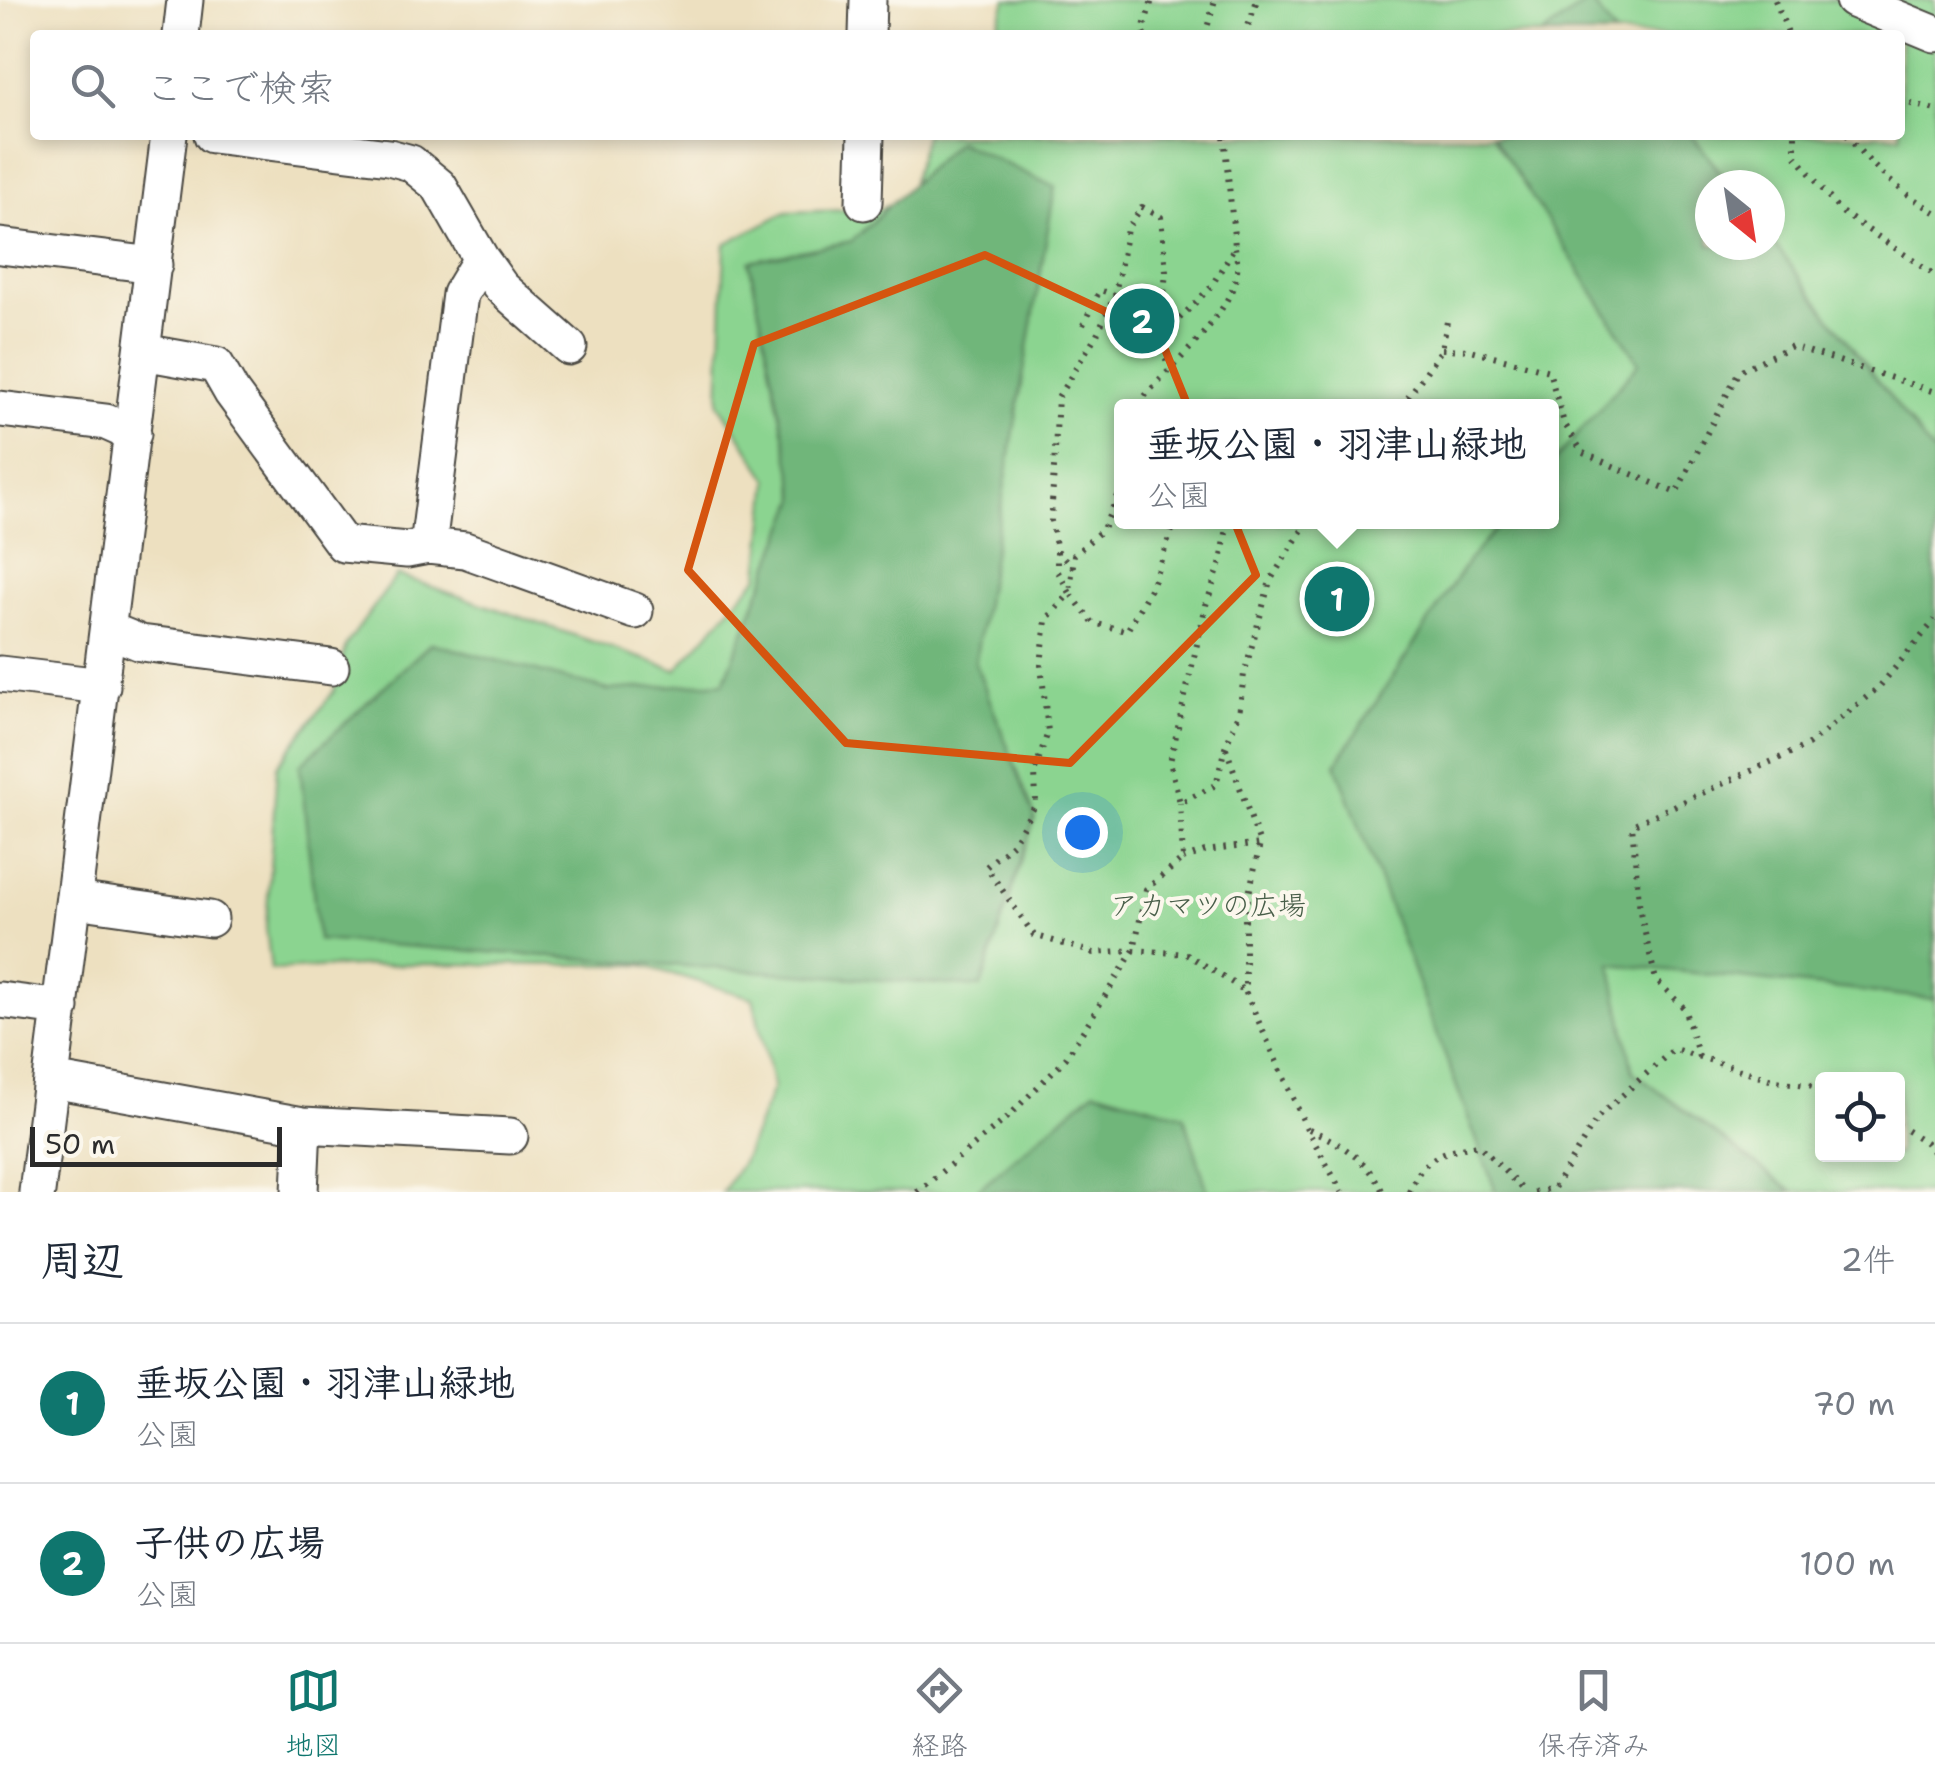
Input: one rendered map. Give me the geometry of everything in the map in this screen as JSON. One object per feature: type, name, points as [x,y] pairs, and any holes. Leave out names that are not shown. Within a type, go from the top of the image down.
[{"type":"street","points":[[182,30],[185,0]]},
{"type":"street","points":[[867,30],[868,0]]},
{"type":"street","points":[[1853,0],[1935,34]]},
{"type":"street","points":[[37,1192],[168,140]]},
{"type":"street","points":[[252,140],[412,163],[439,186],[501,286],[568,347]]},
{"type":"street","points":[[864,202],[866,140]]},
{"type":"street","points":[[0,246],[154,265]]},
{"type":"street","points":[[428,546],[460,294],[481,259]]},
{"type":"street","points":[[143,352],[216,365],[232,394],[343,544],[465,550],[636,611]]},
{"type":"street","points":[[0,409],[106,422],[133,434]]},
{"type":"street","points":[[109,630],[141,643],[331,667]]},
{"type":"street","points":[[0,674],[102,686]]},
{"type":"street","points":[[75,900],[210,919]]},
{"type":"street","points":[[0,1000],[60,1008]]},
{"type":"street","points":[[52,1080],[303,1126],[510,1136]]},
{"type":"street","points":[[300,1192],[303,1126]]},
{"type":"path","points":[[1142,30],[1152,0]]},
{"type":"path","points":[[1206,30],[1215,0]]},
{"type":"path","points":[[1247,30],[1257,0]]},
{"type":"path","points":[[1775,0],[1787,30]]},
{"type":"path","points":[[1905,102],[1935,110]]},
{"type":"path","points":[[1144,399],[1225,302],[1237,272],[1224,140]]},
{"type":"path","points":[[1795,140],[1795,156],[1840,212],[1935,275]]},
{"type":"path","points":[[1851,140],[1901,192],[1935,212]]},
{"type":"path","points":[[1169,369],[1162,347],[1166,271],[1161,217],[1142,208],[1127,229],[1115,295],[1097,334],[1058,397],[1051,493],[1057,570],[1093,623],[1127,630],[1151,586],[1172,529]]},
{"type":"path","points":[[1161,328],[1168,331],[1211,287],[1235,246]]},
{"type":"path","points":[[1083,326],[1100,290],[1115,295]]},
{"type":"path","points":[[1407,399],[1442,349],[1448,316]]},
{"type":"path","points":[[1559,405],[1564,422],[1583,453],[1676,493],[1739,371],[1792,346],[1935,392]]},
{"type":"path","points":[[1442,349],[1471,350],[1549,371],[1557,399]]},
{"type":"path","points":[[1114,506],[1104,530],[1074,554],[1070,593],[1046,620],[1041,665],[1048,732],[1034,770],[1036,804],[1013,843],[986,867],[1034,936],[1094,953],[1134,950],[1186,954],[1245,992]]},
{"type":"path","points":[[1183,860],[1180,803],[1170,762],[1184,691],[1227,529]]},
{"type":"path","points":[[1180,803],[1216,785],[1225,746],[1239,714],[1244,674],[1270,580],[1303,529]]},
{"type":"path","points":[[1057,550],[1073,568]]},
{"type":"path","points":[[1699,1057],[1684,1008],[1656,980],[1640,912],[1632,826],[1808,744],[1879,687],[1935,620]]},
{"type":"path","points":[[1225,746],[1260,844],[1245,912],[1245,992],[1307,1129],[1342,1192]]},
{"type":"path","points":[[916,1192],[1006,1118],[1066,1058],[1134,950],[1146,889],[1183,860],[1205,851],[1260,844]]},
{"type":"path","points":[[1534,1192],[1554,1188],[1598,1117],[1674,1049],[1776,1081],[1815,1087]]},
{"type":"path","points":[[1307,1129],[1331,1139],[1370,1168],[1383,1192]]},
{"type":"path","points":[[1905,1130],[1935,1154]]},
{"type":"path","points":[[1924,1142],[1935,1142]]},
{"type":"path","points":[[1409,1192],[1416,1176],[1444,1150],[1479,1145],[1525,1192]]},
{"type":"highlighted area","points":[[985,255],[1160,337],[1256,575],[1070,763],[846,743],[688,570],[754,344]]},
{"type":"green space","name":"アカマツの広場","points":[[1006,0],[1935,0],[1935,1192],[722,1192],[743,1161],[773,1087],[753,998],[642,965],[406,964],[271,970],[266,927],[277,766],[334,691],[346,645],[397,575],[676,670],[759,576],[769,480],[719,404],[725,244],[786,212],[880,209],[908,197],[924,140],[1905,140],[1905,30],[994,30]]},
{"type":"green space","points":[[1590,0],[1612,30],[1549,30]]},
{"type":"green space","points":[[1495,140],[1696,140],[1719,170],[1695,170],[1695,260],[1785,258],[1935,456],[1935,999],[1611,964],[1633,1072],[1793,1192],[1496,1192],[1336,764],[1468,561],[1496,529],[1559,529],[1559,456],[1639,363]]},
{"type":"green space","points":[[957,141],[1055,187],[975,662],[1035,817],[981,987],[318,940],[300,765],[431,643],[608,690],[724,682],[797,498],[749,261],[852,241]]},
{"type":"green space","points":[[1095,1090],[1184,1115],[1208,1192],[975,1192]]},
{"type":"place","name":"子供の広場","points":[[1142,321]]},
{"type":"place","name":"垂坂公園・羽津山緑地","points":[[1337,599]]}]
